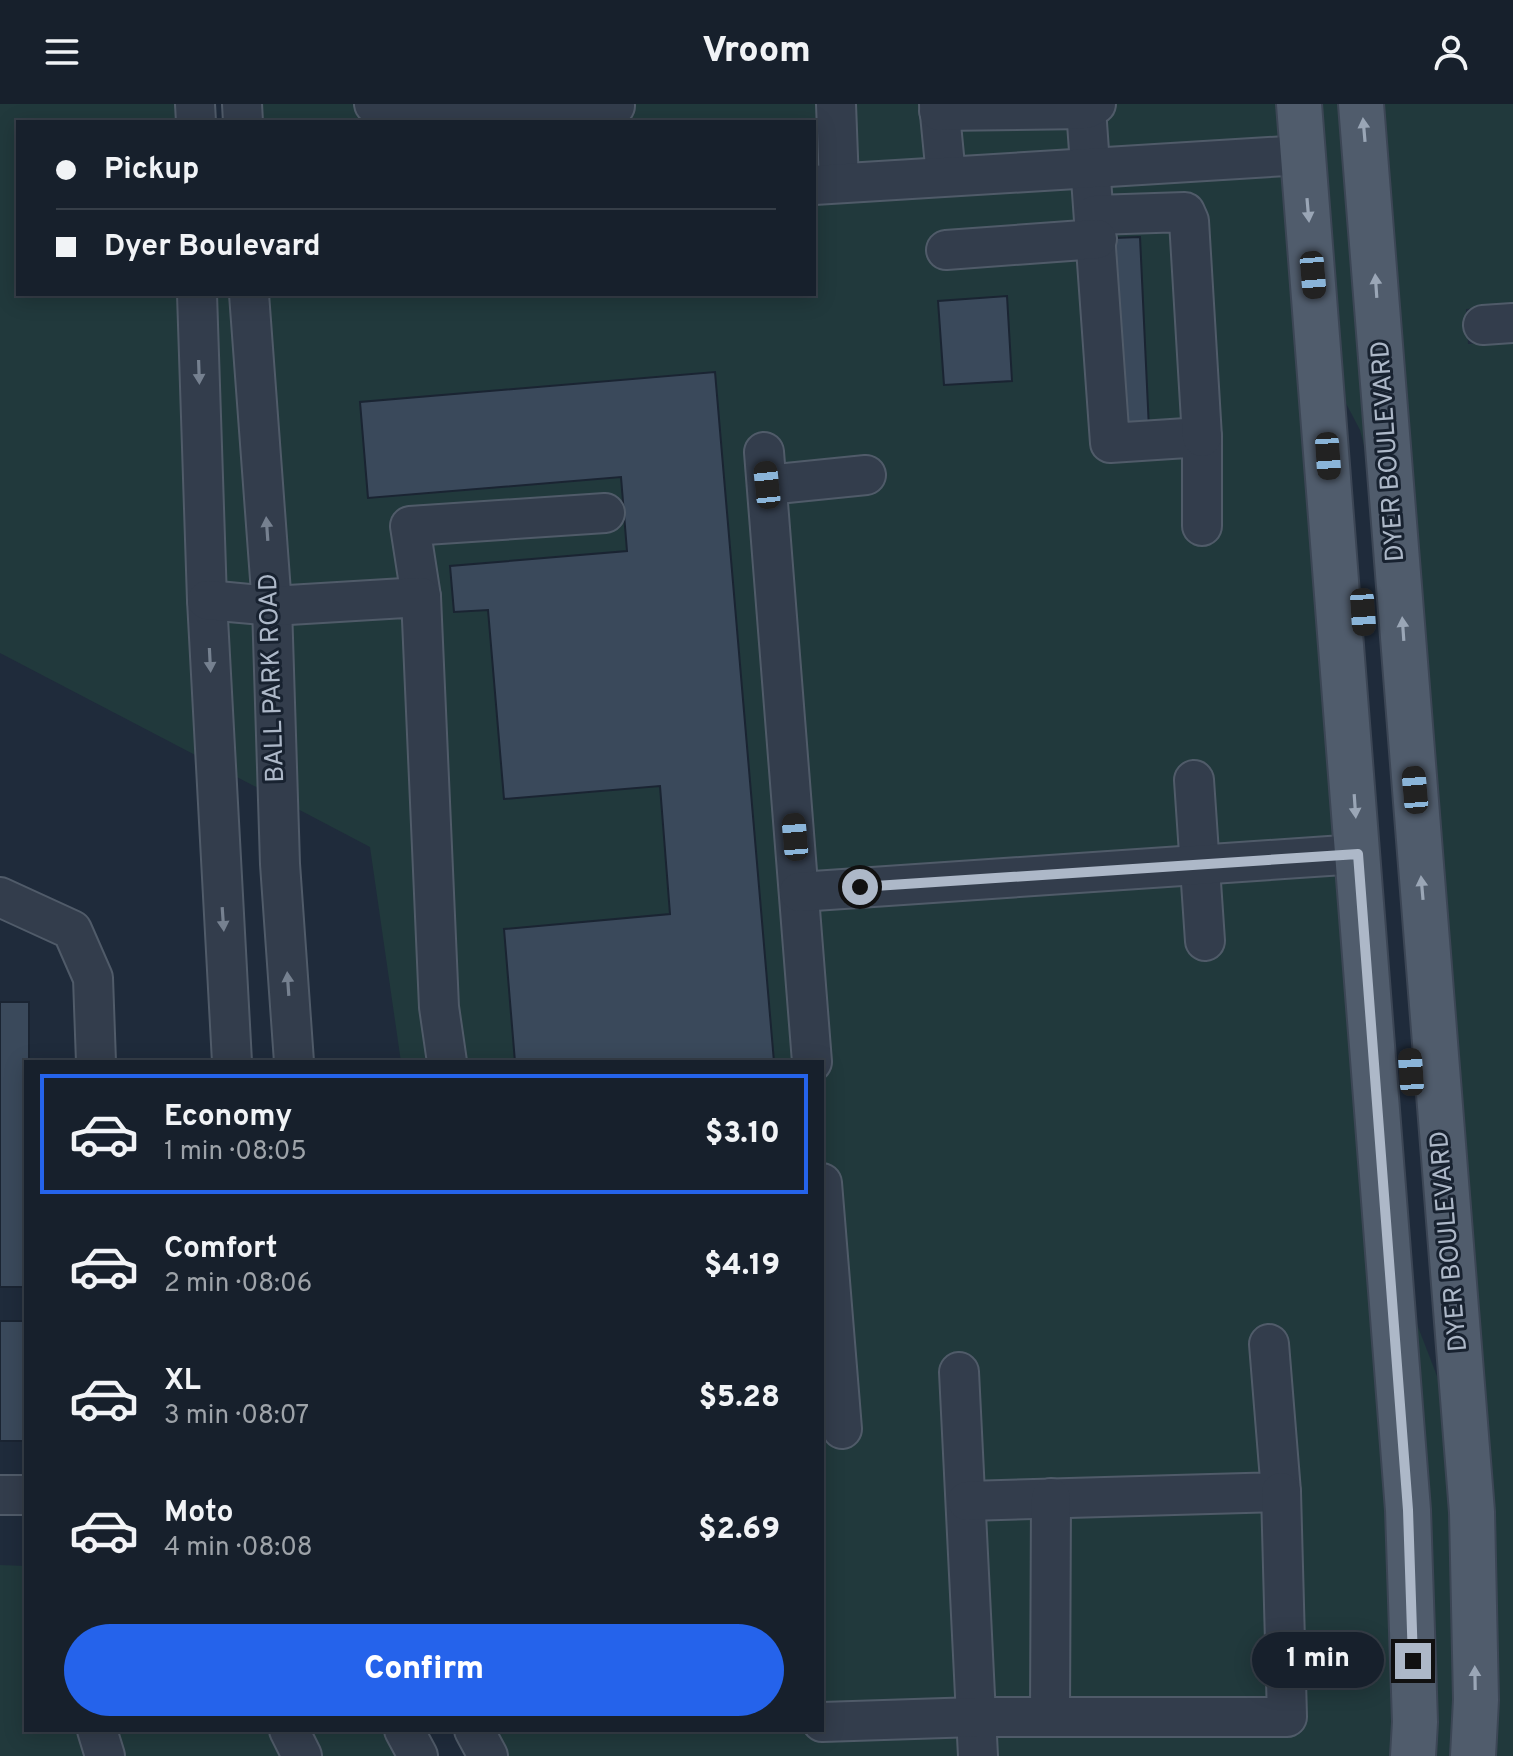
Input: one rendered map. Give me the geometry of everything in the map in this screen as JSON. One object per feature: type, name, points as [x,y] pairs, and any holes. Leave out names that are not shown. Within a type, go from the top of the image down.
[{"type":"main road","points":[[1299,104],[1408,1510],[1415,1722],[1413,1756]]},
{"type":"main road","name":"DYER BOULEVARD","points":[[1361,104],[1472,1512],[1476,1700],[1473,1756]]},
{"type":"main road","points":[[1323,396],[1351,454],[1374,762],[1379,772],[1390,780],[1415,790]]},
{"type":"main road","points":[[1358,854],[1401,929],[1430,1317],[1463,1398]]},
{"type":"street","points":[[374,104],[392,118],[615,111]]},
{"type":"street","points":[[836,104],[827,184],[1303,155]]},
{"type":"street","points":[[946,176],[939,108],[1091,106],[1092,168],[1110,443],[1202,437]]},
{"type":"street","points":[[946,250],[1185,212],[1189,221],[1202,437],[1202,526]]},
{"type":"street","points":[[197,296],[207,600],[232,1060]]},
{"type":"street","name":"BALL PARK ROAD","points":[[249,296],[272,606],[280,864],[294,1060]]},
{"type":"street","points":[[812,1060],[766,468],[866,475]]},
{"type":"street","points":[[447,1060],[439,1007],[421,597],[410,526],[605,513]]},
{"type":"street","points":[[207,600],[272,606],[421,597]]},
{"type":"street","points":[[1194,780],[1205,941]]},
{"type":"street","points":[[799,892],[1358,854]]},
{"type":"street","points":[[0,897],[72,930],[93,978],[96,1060]]},
{"type":"street","points":[[824,1233],[830,1383],[842,1429]]},
{"type":"street","points":[[824,1722],[976,1717],[1287,1717],[1281,1492],[1269,1344]]},
{"type":"street","points":[[959,1372],[978,1756]]},
{"type":"street","points":[[967,1501],[1281,1492]]},
{"type":"street","points":[[0,1495],[24,1495]]},
{"type":"street","points":[[1050,1717],[1051,1498]]},
{"type":"street","points":[[98,1732],[105,1756]]},
{"type":"street","points":[[290,1732],[302,1756]]},
{"type":"street","points":[[405,1732],[418,1756]]},
{"type":"street","points":[[475,1732],[488,1756]]},
{"type":"green space","points":[[0,104],[180,104],[180,120],[16,120],[16,296],[181,296],[199,757],[0,653]]},
{"type":"green space","points":[[257,104],[1283,104],[1392,1511],[1397,1756],[506,1756],[494,1732],[824,1732],[824,1060],[401,1060],[370,847],[294,807],[265,296],[816,296],[816,120],[258,120]]},
{"type":"green space","points":[[1315,104],[1345,104],[1391,760],[1366,453],[1360,430],[1339,390]]},
{"type":"green space","points":[[1377,104],[1513,104],[1513,306],[1466,309],[1468,344],[1513,341],[1513,1756],[1488,1756]]},
{"type":"green space","points":[[212,296],[234,296],[257,607],[262,790],[231,774]]},
{"type":"green space","points":[[1415,1319],[1447,1402],[1457,1756],[1428,1756]]},
{"type":"green space","points":[[0,1565],[24,1566],[24,1732],[388,1732],[399,1756],[0,1756]]},
{"type":"building","points":[[1140,237],[1149,429],[1123,430],[1113,238]]},
{"type":"building","points":[[1007,296],[1012,381],[944,385],[938,301]]},
{"type":"building","points":[[715,372],[774,1060],[515,1060],[504,929],[670,914],[660,786],[504,799],[488,610],[454,612],[450,566],[627,551],[621,477],[368,498],[360,402]]},
{"type":"building","points":[[0,1002],[29,1002],[29,1060],[24,1060],[24,1287],[0,1287]]},
{"type":"building","points":[[0,1321],[24,1321],[24,1441],[0,1441]]},
{"type":"route","points":[[860,887],[1358,854],[1408,1510],[1413,1661]]}]
